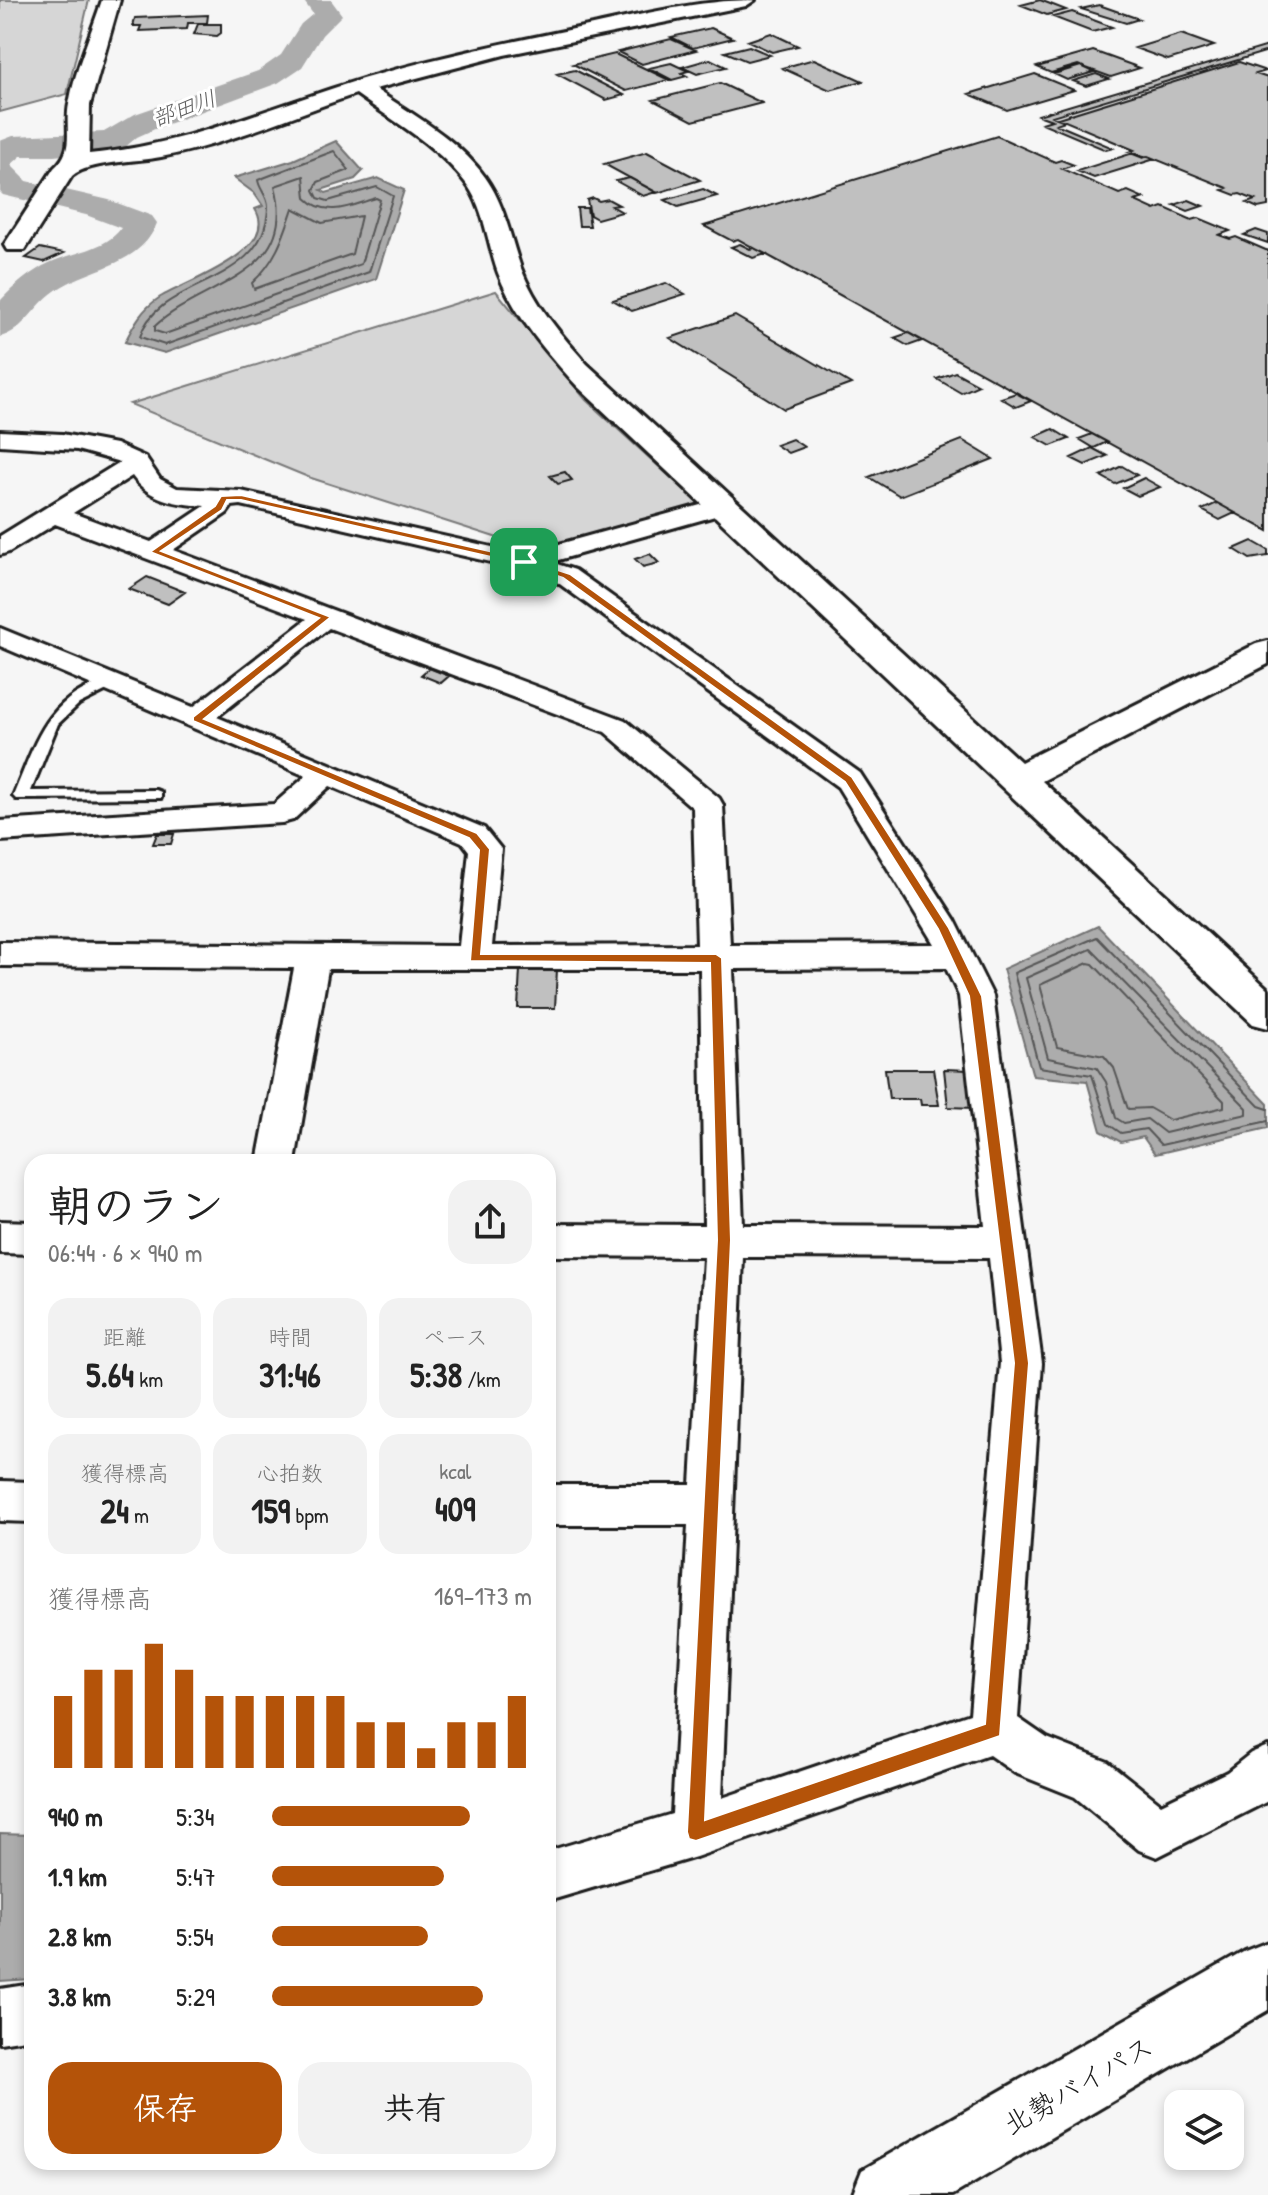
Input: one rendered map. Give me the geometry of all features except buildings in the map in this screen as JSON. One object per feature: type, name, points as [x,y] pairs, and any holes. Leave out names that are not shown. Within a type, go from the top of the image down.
[{"type":"main road","points":[[72,179],[79,105],[111,0]]},
{"type":"main road","points":[[5,248],[72,179],[125,158],[187,144],[359,87],[531,43],[746,0]]},
{"type":"main road","points":[[359,87],[448,153],[475,178],[488,199],[515,283],[536,320],[588,381],[1268,1013]]},
{"type":"main road","points":[[1017,779],[1268,651]]},
{"type":"main road","name":"北勢バイパス","points":[[887,2195],[1268,1974]]},
{"type":"street","points":[[0,438],[46,439],[120,454],[137,462],[152,484],[167,491],[194,498],[241,498],[524,562],[566,576],[849,780],[943,928],[976,996],[1021,1363],[993,1730]]},
{"type":"street","points":[[0,547],[137,462]]},
{"type":"street","points":[[154,552],[218,508],[224,498]]},
{"type":"street","points":[[524,562],[724,506]]},
{"type":"street","points":[[53,514],[615,726],[708,805],[724,1240],[709,1505],[696,1832]]},
{"type":"street","points":[[196,719],[326,617]]},
{"type":"street","points":[[0,636],[473,835],[485,849],[474,958]]},
{"type":"street","points":[[0,831],[282,813],[326,774]]},
{"type":"street","points":[[0,954],[474,958],[957,956]]},
{"type":"street","points":[[277,1154],[313,957]]},
{"type":"street","points":[[0,1237],[24,1238]]},
{"type":"street","points":[[556,1240],[1005,1242]]},
{"type":"street","points":[[0,1501],[24,1502]]},
{"type":"street","points":[[556,1505],[709,1505]]},
{"type":"street","points":[[993,1730],[1032,1756],[1091,1779],[1157,1832],[1244,1789],[1268,1770]]},
{"type":"street","points":[[556,1874],[696,1832],[993,1730]]},
{"type":"street","points":[[0,2016],[24,2012]]},
{"type":"lane","points":[[110,683],[74,701],[52,722],[21,796],[156,795]]},
{"type":"shaded area","points":[[0,0],[89,0],[67,94],[0,112]]},
{"type":"shaded area","points":[[496,291],[586,400],[703,507],[538,551],[308,477],[130,404]]},
{"type":"water","points":[[336,141],[363,171],[355,179],[321,190],[326,193],[378,178],[404,190],[376,279],[165,353],[125,342],[139,317],[153,302],[226,264],[255,239],[260,224],[255,209],[263,206],[254,193],[234,178],[293,160]]},
{"type":"water","points":[[1098,926],[1268,1104],[1268,1128],[1155,1154],[1143,1137],[1121,1142],[1101,1131],[1087,1081],[1033,1076],[1003,969]]},
{"type":"water","points":[[0,1834],[24,1835],[24,1980],[0,1981]]},
{"type":"waterway","name":"部田川","points":[[0,158],[13,146],[113,141],[126,130],[146,121],[268,77],[292,61],[311,30],[328,15],[317,0]]},
{"type":"waterway","name":"部田川","points":[[0,172],[15,188],[97,207],[140,223],[128,243],[107,255],[59,272],[42,283],[20,302],[0,326]]},
{"type":"route","points":[[224,498],[241,498],[524,562],[566,576],[849,780],[943,928],[976,996],[1021,1363],[993,1730],[696,1832],[709,1505],[724,1240],[716,958],[474,958],[485,849],[473,835],[196,719],[326,617],[154,552],[218,508],[224,498]]}]
